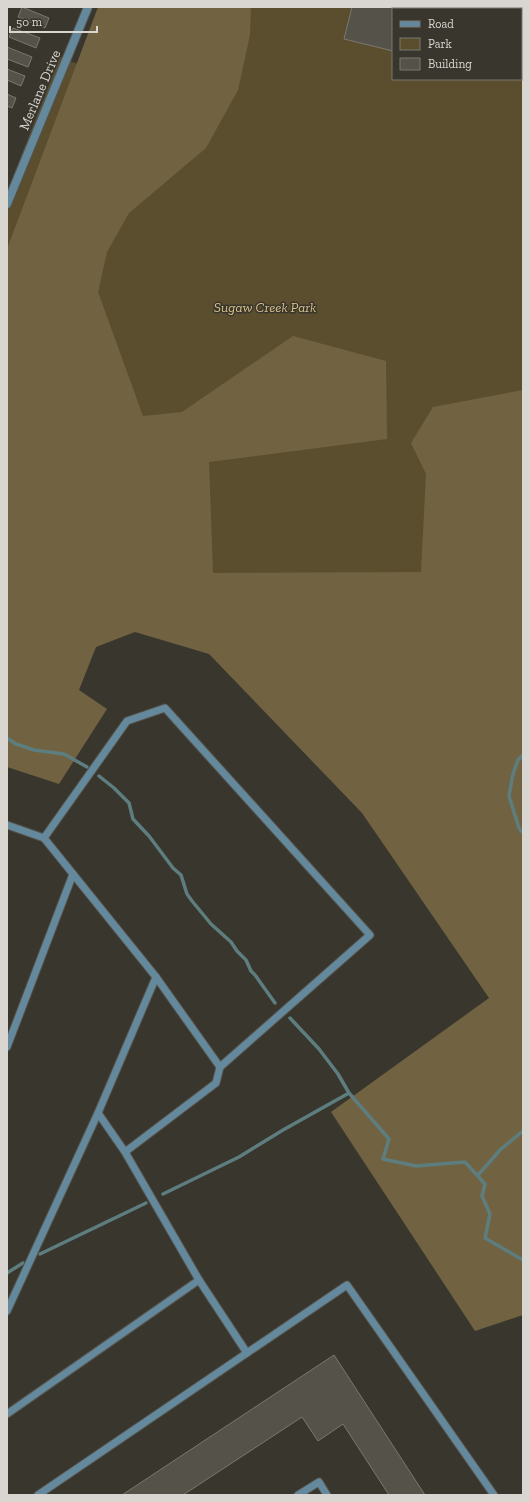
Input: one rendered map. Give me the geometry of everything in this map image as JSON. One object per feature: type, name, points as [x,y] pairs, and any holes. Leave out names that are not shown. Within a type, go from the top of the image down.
[{"type":"street","name":"Merlane Drive","points":[[7,204],[88,7]]},
{"type":"lane","points":[[44,838],[127,721],[165,708],[370,935],[220,1067],[216,1083],[125,1152]]},
{"type":"lane","points":[[7,825],[44,838],[156,977],[220,1067]]},
{"type":"lane","points":[[7,1047],[73,874]]},
{"type":"lane","points":[[7,1311],[98,1113],[156,977]]},
{"type":"lane","points":[[98,1113],[125,1152],[199,1280],[247,1353]]},
{"type":"lane","points":[[7,1414],[199,1280]]},
{"type":"lane","points":[[38,1495],[347,1285],[494,1495]]},
{"type":"lane","points":[[298,1495],[319,1482],[328,1495]]},
{"type":"green space","name":"Sugaw Creek Park","points":[[114,7],[523,7],[523,937],[167,608],[7,629],[7,192],[60,57],[90,69]]},
{"type":"shaded area","points":[[98,7],[251,7],[250,35],[238,90],[206,148],[129,213],[107,252],[98,292],[143,416],[182,412],[293,336],[386,361],[387,439],[209,462],[213,573],[421,572],[426,474],[411,443],[433,407],[523,390],[523,1315],[475,1331],[331,1112],[489,998],[362,813],[209,654],[135,632],[96,647],[79,690],[107,709],[59,784],[7,767],[7,249]]},
{"type":"building","points":[[22,7],[49,18],[45,28],[18,17]]},
{"type":"building","points":[[352,7],[406,7],[392,8],[392,51],[344,39]]},
{"type":"building","points":[[13,28],[40,38],[36,48],[9,37]]},
{"type":"building","points":[[7,47],[32,57],[28,67],[7,59]]},
{"type":"building","points":[[7,69],[25,76],[21,86],[7,80]]},
{"type":"building","points":[[7,94],[16,98],[12,108],[7,106]]},
{"type":"building","points":[[334,1355],[425,1495],[389,1495],[343,1424],[318,1441],[302,1417],[183,1495],[122,1495]]},
{"type":"waterway","points":[[7,738],[16,744],[34,750],[64,754],[87,767]]},
{"type":"waterway","points":[[523,755],[518,760],[513,774],[509,796],[519,828],[523,833]]},
{"type":"waterway","points":[[99,776],[129,803],[133,819],[149,836],[173,868],[181,875],[187,894],[192,901],[211,924],[231,942],[246,960],[251,971],[275,1003]]},
{"type":"waterway","points":[[290,1018],[319,1049],[338,1074],[349,1093],[389,1139],[383,1159],[416,1166],[465,1162],[485,1184],[482,1196],[490,1214],[485,1238],[523,1260]]},
{"type":"waterway","points":[[163,1194],[239,1157],[283,1130],[349,1093]]},
{"type":"waterway","points":[[478,1175],[501,1149],[523,1131]]},
{"type":"waterway","points":[[40,1254],[146,1203]]},
{"type":"waterway","points":[[7,1273],[23,1263]]}]
